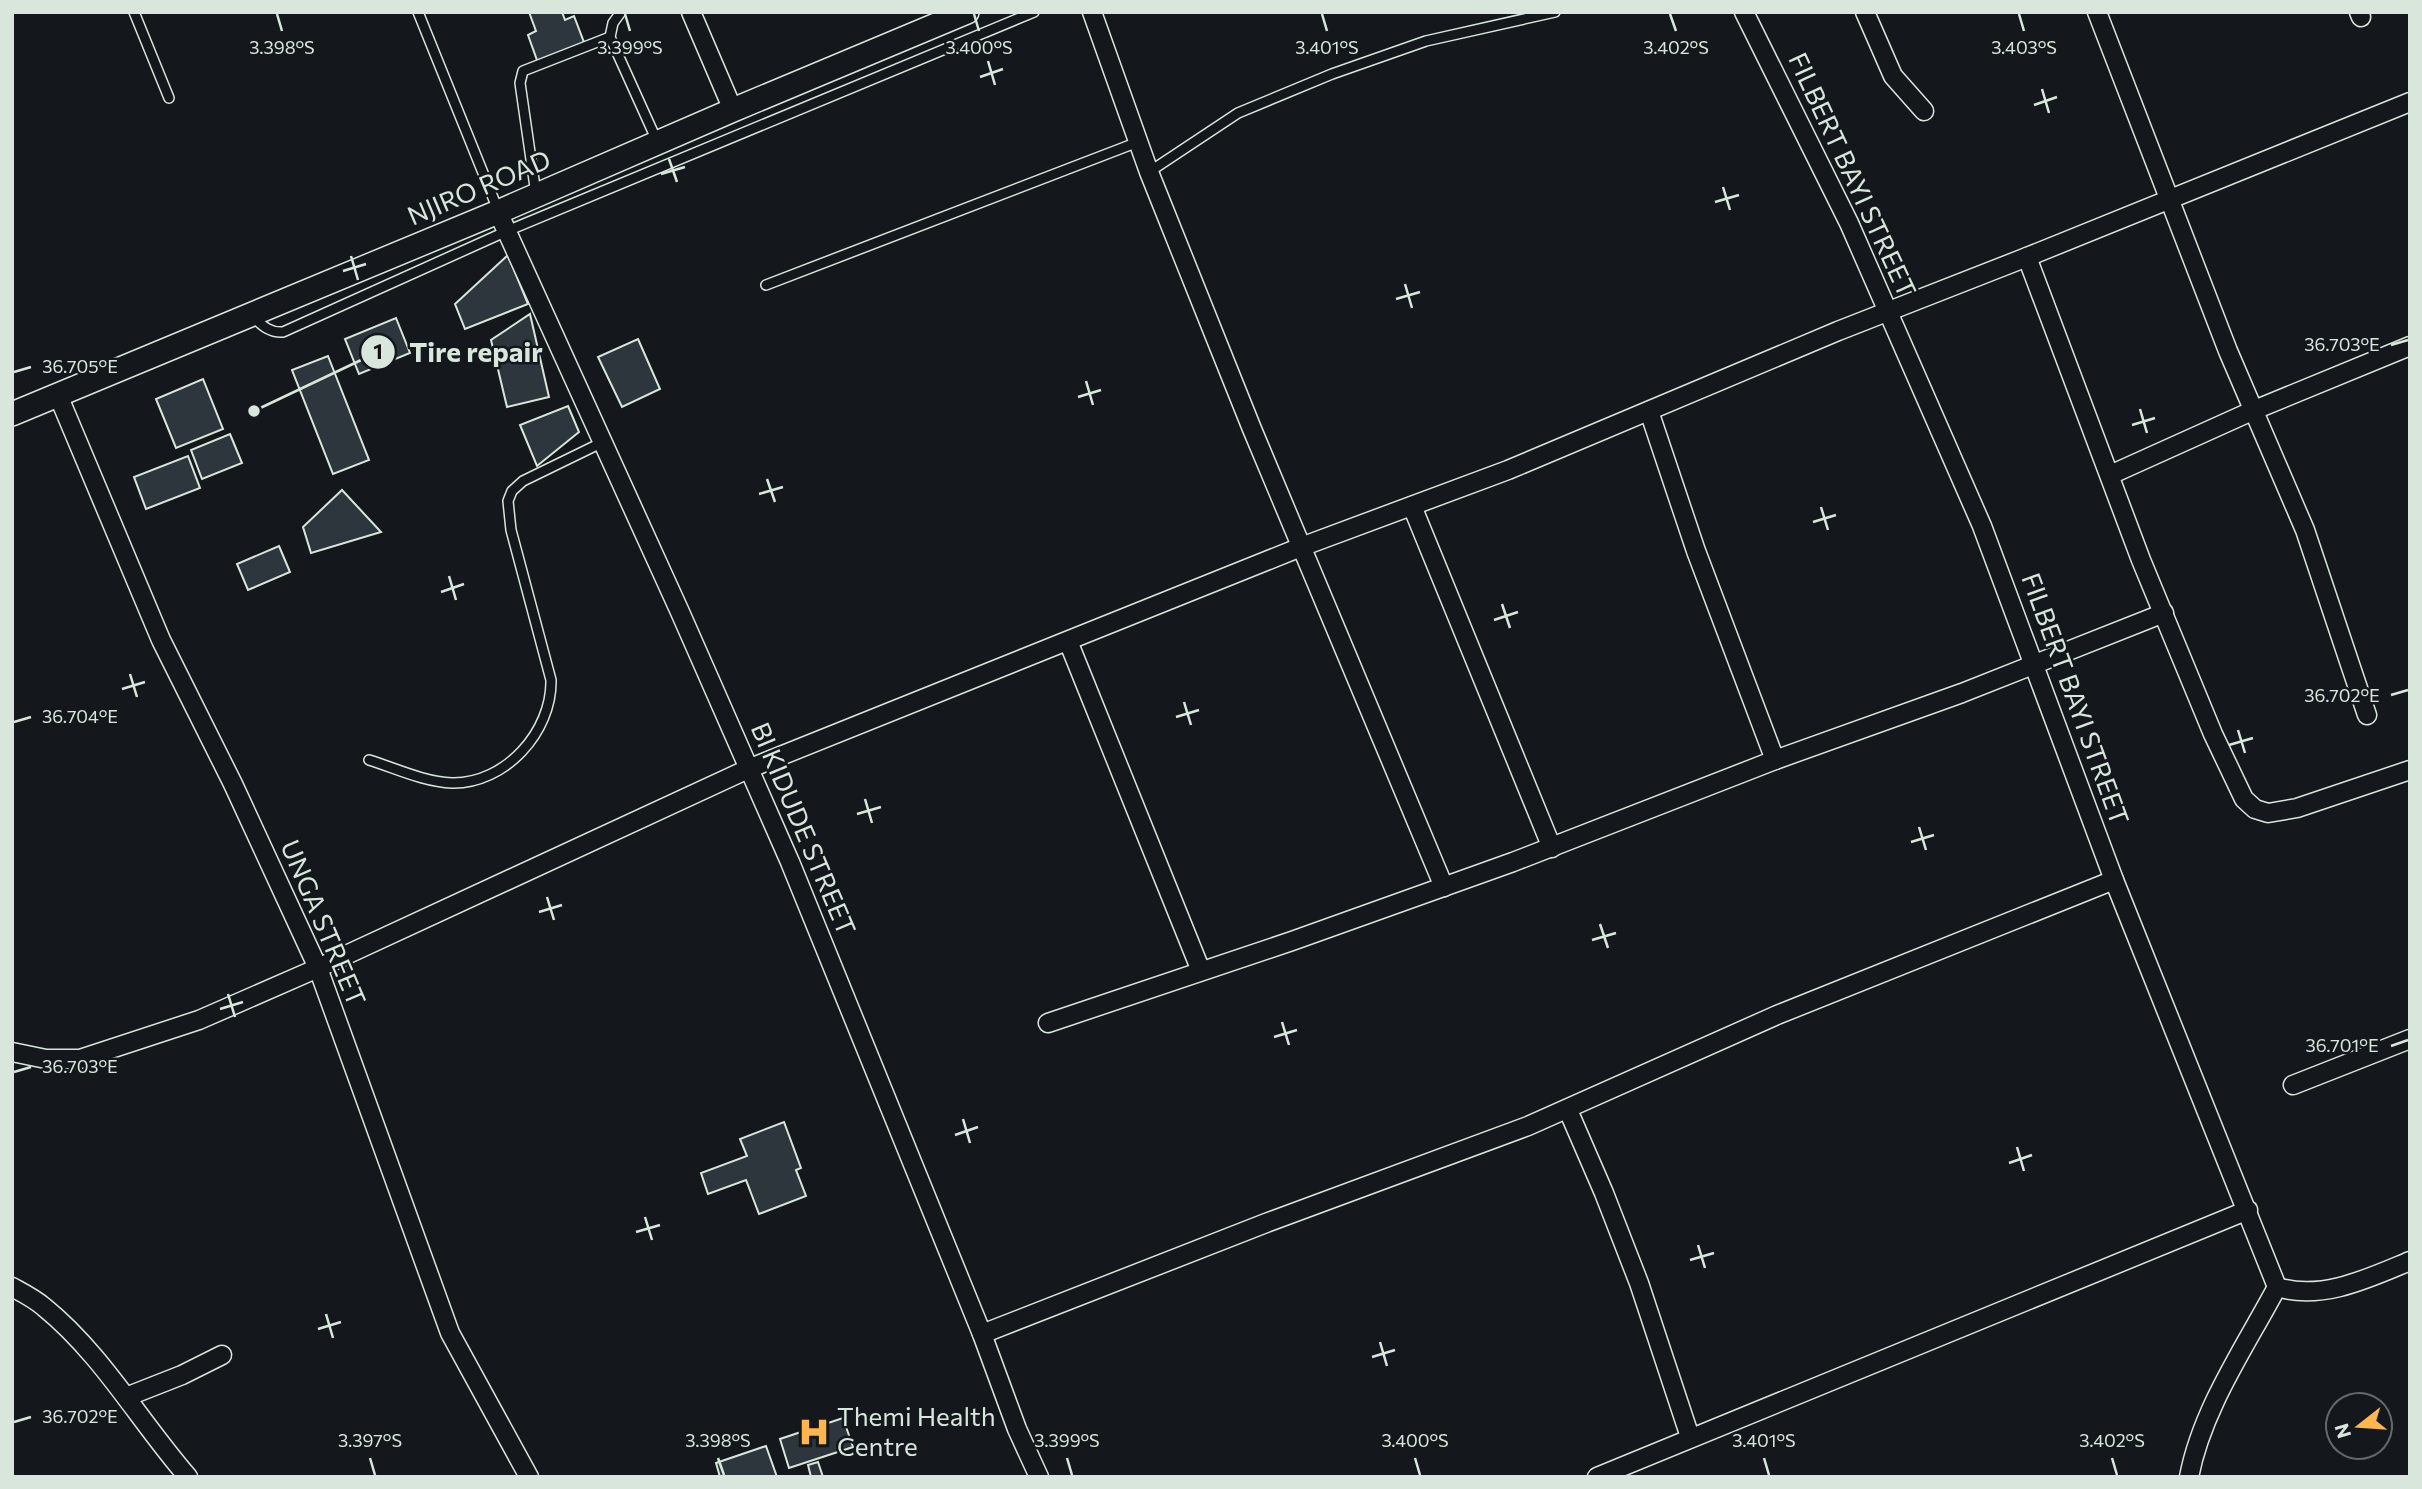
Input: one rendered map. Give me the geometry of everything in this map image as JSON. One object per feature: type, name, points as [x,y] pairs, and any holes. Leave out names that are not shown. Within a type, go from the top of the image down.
[{"type":"street","points":[[691,12],[733,110]]},
{"type":"street","name":"NJIRO ROAD","points":[[12,414],[251,314],[503,221],[536,194],[967,12]]},
{"type":"street","points":[[1092,12],[1149,172],[1301,547],[1444,887]]},
{"type":"street","name":"FILBERT BAYI STREET","points":[[1744,12],[1849,223],[1977,514],[2114,880],[2277,1287]]},
{"type":"street","points":[[1865,12],[1893,76],[1924,111]]},
{"type":"street","points":[[2097,12],[2252,411],[2305,530],[2367,715]]},
{"type":"street","points":[[12,1052],[46,1059],[68,1060],[99,1054],[199,1020],[318,968],[748,769],[1301,547],[1508,470],[1887,311],[2410,102]]},
{"type":"street","name":"BI KIDUDE STREET","points":[[503,221],[817,926],[982,1334],[1017,1429],[1039,1477]]},
{"type":"street","points":[[2027,257],[2141,560],[2236,786],[2244,799],[2255,808],[2268,813],[2297,808],[2410,770]]},
{"type":"street","points":[[2110,475],[2252,411],[2410,346]]},
{"type":"street","name":"UNGA STREET","points":[[58,394],[161,640],[233,784],[318,968],[450,1333],[529,1477]]},
{"type":"street","points":[[1649,411],[1696,551],[1775,760]]},
{"type":"street","points":[[1412,506],[1552,848]]},
{"type":"street","points":[[1048,1023],[1552,848],[1775,760],[2035,664],[2164,613]]},
{"type":"street","points":[[1068,640],[1201,971]]},
{"type":"street","points":[[982,1334],[1266,1223],[1435,1162],[1567,1110],[1777,1015],[2053,902],[2114,880]]},
{"type":"street","points":[[2293,1085],[2410,1039]]},
{"type":"street","points":[[1567,1110],[1604,1193],[1639,1283],[1690,1437]]},
{"type":"street","points":[[1597,1477],[2248,1210]]},
{"type":"street","points":[[2189,1477],[2196,1445],[2213,1406],[2277,1287],[2291,1291],[2342,1287],[2410,1261]]},
{"type":"street","points":[[12,1287],[43,1306],[62,1323],[126,1397],[150,1432],[188,1477]]},
{"type":"street","points":[[126,1397],[222,1354]]},
{"type":"lane","points":[[134,12],[169,98]]},
{"type":"lane","points":[[418,12],[503,221],[1034,12]]},
{"type":"lane","points":[[621,12],[613,23],[610,37],[657,143]]},
{"type":"lane","points":[[1149,172],[1238,113],[1332,74],[1426,41],[1555,12]]},
{"type":"lane","points":[[536,194],[520,83],[523,71],[610,37]]},
{"type":"lane","points":[[766,285],[1138,142]]},
{"type":"lane","points":[[369,760],[433,781],[470,782],[491,775],[506,766],[527,745],[542,723],[551,691],[551,680],[511,530],[508,501],[512,491],[523,481],[603,442]]},
{"type":"building","points":[[529,12],[562,12],[565,20],[574,16],[585,45],[538,63],[528,35],[536,31]]},
{"type":"building","points":[[508,255],[528,304],[465,329],[455,304]]},
{"type":"building","points":[[530,314],[549,397],[507,407],[491,340]]},
{"type":"building","points":[[396,318],[410,353],[359,374],[345,339]]},
{"type":"building","points":[[638,339],[660,389],[622,407],[598,357]]},
{"type":"building","points":[[328,356],[369,460],[333,474],[292,370]]},
{"type":"building","points":[[203,379],[223,429],[176,448],[156,399]]},
{"type":"building","points":[[568,406],[579,432],[537,466],[520,425]]},
{"type":"building","points":[[230,434],[242,463],[202,479],[191,450]]},
{"type":"building","points":[[188,456],[200,488],[146,509],[134,477]]},
{"type":"building","points":[[342,490],[381,532],[311,553],[303,527]]},
{"type":"building","points":[[279,546],[290,572],[248,590],[237,564]]},
{"type":"building","points":[[784,1122],[801,1168],[796,1170],[806,1196],[759,1214],[746,1180],[708,1194],[701,1173],[747,1156],[740,1139]]},
{"type":"building","points":[[843,1418],[853,1447],[789,1468],[780,1439]]},
{"type":"building","points":[[766,1446],[777,1477],[720,1477],[716,1463]]},
{"type":"building","points":[[818,1462],[823,1477],[811,1477],[808,1465]]},
{"type":"place","name":"Tire repair","points":[[254,411]]},
{"type":"place","name":"Themi Health Centre","points":[[814,1432]]}]
